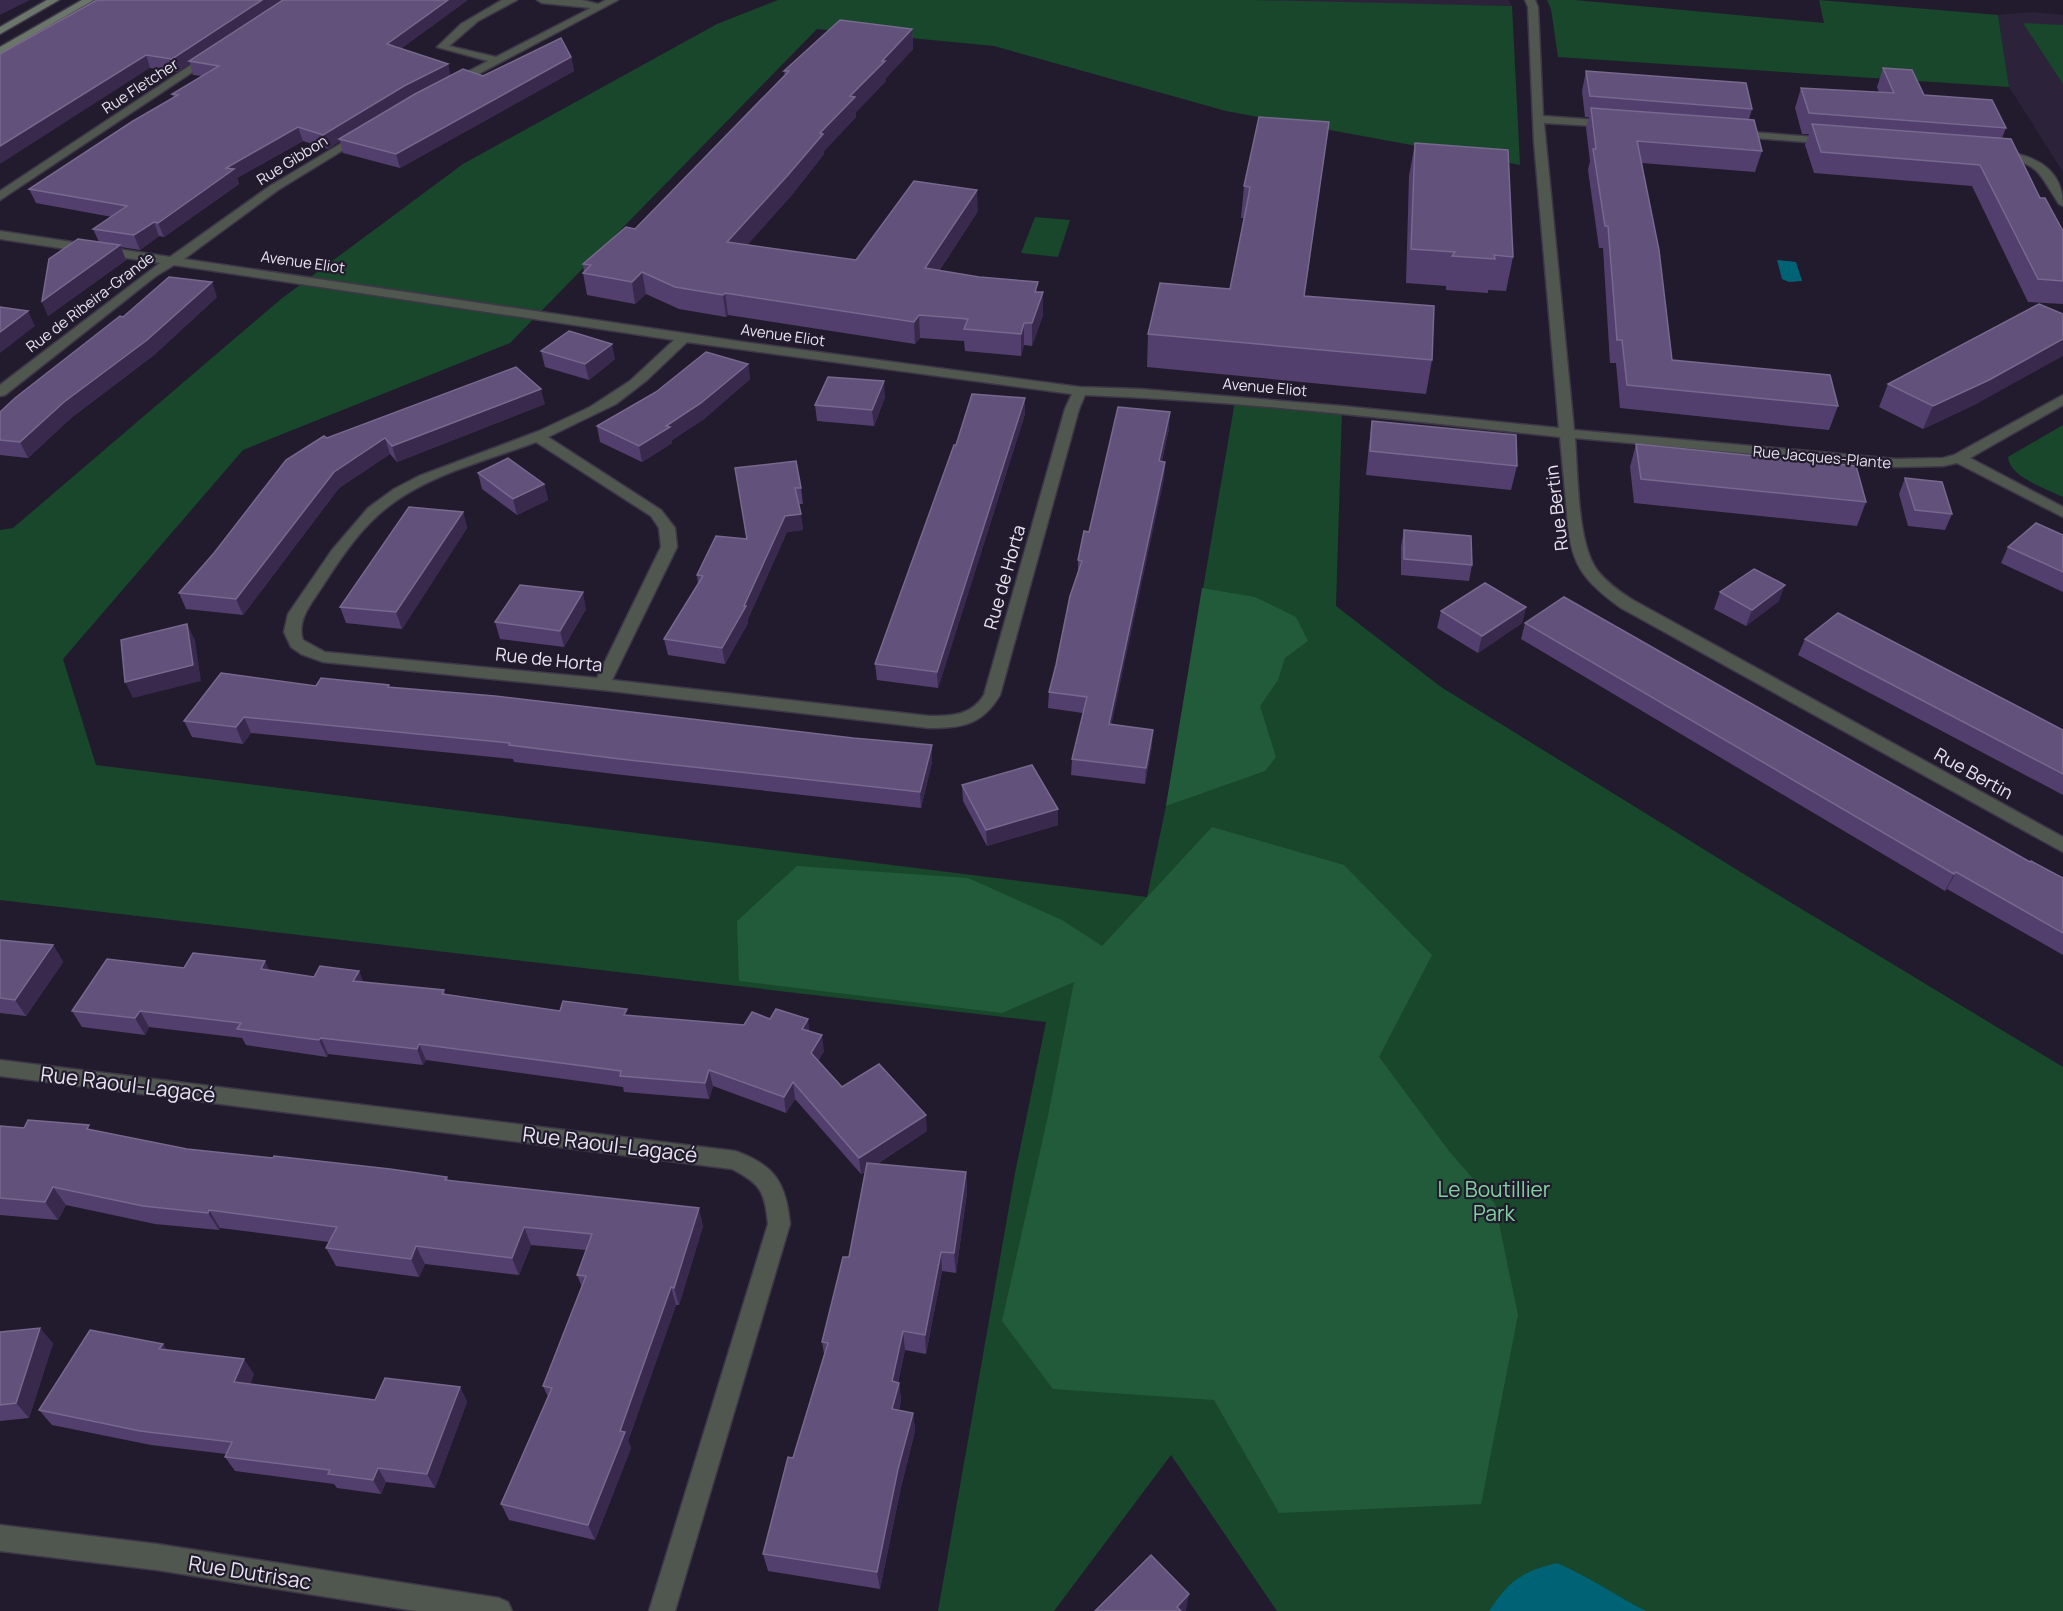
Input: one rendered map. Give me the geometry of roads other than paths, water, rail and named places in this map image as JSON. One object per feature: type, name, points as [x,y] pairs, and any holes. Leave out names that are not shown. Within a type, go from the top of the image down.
[{"type":"street","points":[[0,31],[54,0]]},
{"type":"street","points":[[0,51],[88,0]]},
{"type":"street","points":[[496,60],[442,47],[491,8],[512,0]]},
{"type":"street","points":[[542,0],[600,6]]},
{"type":"street","points":[[443,89],[613,0]]},
{"type":"street","name":"Rue Bertin","points":[[1530,0],[1533,7],[1543,193],[1576,545],[1585,567],[1608,590],[1650,617],[2063,845]]},
{"type":"street","name":"Rue Fletcher","points":[[0,196],[218,52]]},
{"type":"street","points":[[1539,119],[1628,126]]},
{"type":"street","name":"Rue Gibbon","points":[[173,260],[199,244],[274,188],[374,128]]},
{"type":"street","points":[[1723,133],[1848,142]]},
{"type":"street","points":[[1989,152],[2011,155],[2042,167],[2063,202]]},
{"type":"street","name":"Avenue Eliot","points":[[0,235],[684,337],[1080,391],[1140,393],[1342,410],[1566,433]]},
{"type":"street","name":"Rue de Ribeira-Grande","points":[[0,392],[141,282],[173,260]]},
{"type":"street","name":"Rue de Horta","points":[[684,337],[655,367],[625,391],[594,410],[537,436],[430,477],[404,489],[385,502],[355,532],[296,614],[291,628],[295,643],[304,651],[323,657],[602,684],[929,722],[960,721],[979,714],[992,695],[1072,409],[1080,391]]},
{"type":"street","name":"Rue Jacques-Plante","points":[[1566,433],[1896,464],[1943,462],[1959,458],[2063,399]]},
{"type":"street","points":[[537,436],[656,513],[666,524],[669,535],[669,547],[602,684]]},
{"type":"street","points":[[1959,458],[2063,513]]},
{"type":"street","name":"Rue Raoul-Lagacé","points":[[0,1068],[735,1160],[760,1172],[777,1194],[779,1224],[662,1611]]},
{"type":"street","name":"Rue Dutrisac","points":[[0,1538],[157,1557],[499,1611]]},
{"type":"water","points":[[1777,260],[1796,262],[1802,281],[1789,282],[1782,279]]},
{"type":"water","points":[[1557,1563],[1646,1611],[1489,1611],[1503,1592],[1517,1579],[1534,1570]]},
{"type":"park label","name":"Le Boutillier Park","points":[[1494,1201]]}]
